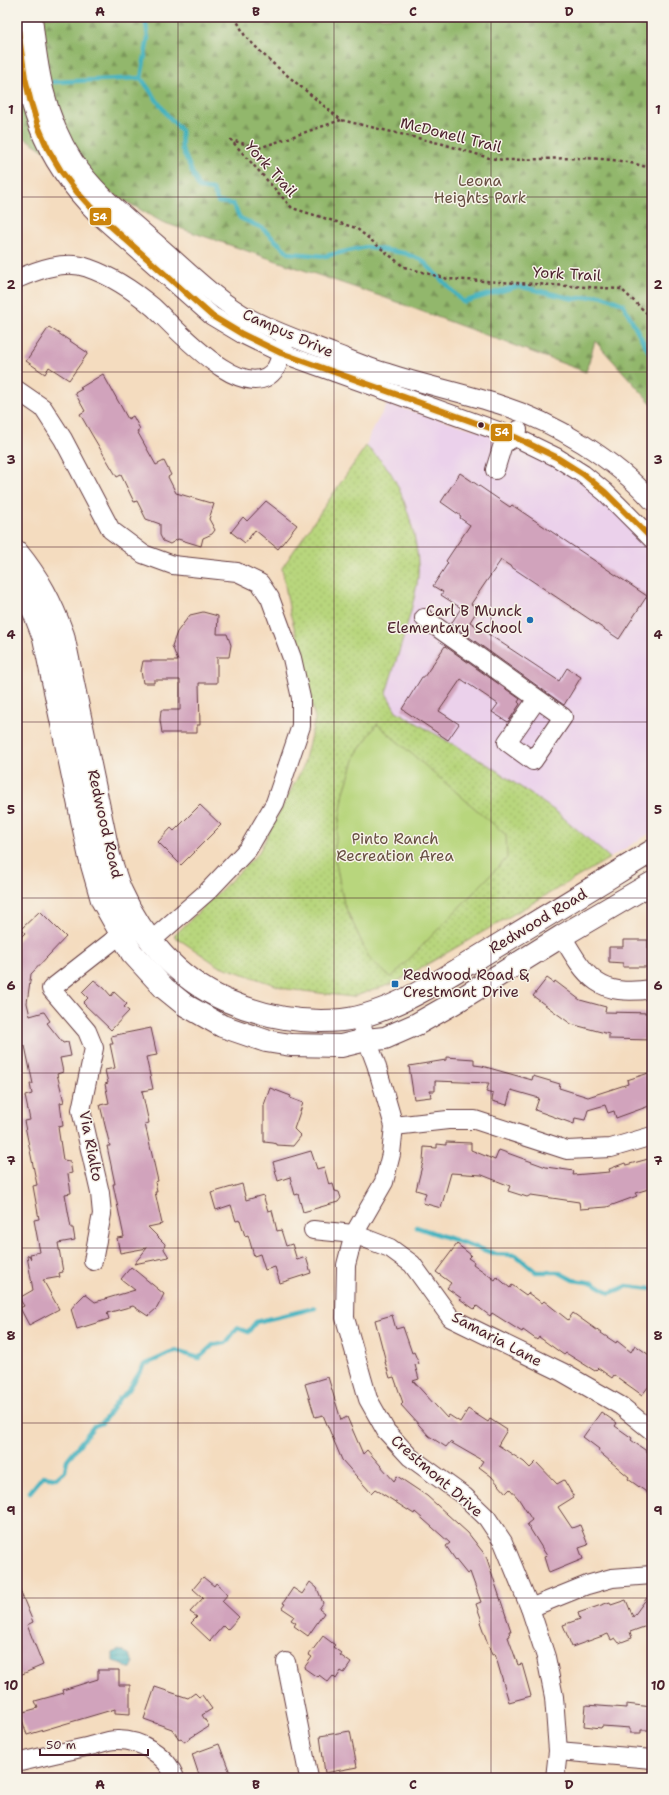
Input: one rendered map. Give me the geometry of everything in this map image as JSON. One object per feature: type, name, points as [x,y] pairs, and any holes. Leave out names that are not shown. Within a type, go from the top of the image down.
[{"type":"main road","name":"Redwood Road","points":[[17,552],[31,569],[50,601],[63,635],[109,856],[121,890],[137,922],[151,941],[178,969],[196,984],[215,995],[251,1011],[290,1019],[310,1021],[343,1020],[392,1006],[431,986],[652,851]]},
{"type":"main road","name":"Redwood Road","points":[[17,583],[34,612],[44,638],[90,858],[102,900],[120,935],[132,953],[164,988],[203,1016],[222,1026],[266,1041],[291,1045],[341,1046],[366,1040],[385,1038],[417,1024],[454,1003],[562,936],[652,883]]},
{"type":"street","name":"Campus Drive","points":[[32,17],[38,69],[46,100],[58,132],[74,161],[110,203],[222,300],[250,318],[287,336],[386,373],[503,406],[525,414],[574,438],[603,457],[652,500]]},
{"type":"street","name":"Campus Drive","points":[[17,23],[23,72],[30,105],[43,139],[60,171],[80,197],[103,219],[212,316],[242,334],[281,353],[515,437],[556,457],[583,474],[614,501],[652,539]]},
{"type":"street","points":[[17,279],[32,272],[55,266],[69,265],[87,267],[120,284],[152,307],[202,354],[220,368],[250,380],[268,375],[275,368],[287,336]]},
{"type":"street","points":[[17,390],[43,408],[63,439],[112,530],[144,554],[173,565],[237,572],[260,583],[270,598],[276,612],[293,665],[301,698],[301,726],[294,752],[275,803],[248,849],[208,891],[151,941]]},
{"type":"street","points":[[495,470],[503,444],[515,437],[525,414]]},
{"type":"street","points":[[424,618],[537,698]]},
{"type":"street","name":"Via Rialto","points":[[93,1261],[102,1214],[100,1194],[81,1110],[94,1048],[87,1031],[51,989],[120,935]]},
{"type":"street","points":[[562,936],[575,958],[592,980],[617,991],[652,989]]},
{"type":"street","name":"Crestmont Drive","points":[[358,1016],[376,1064],[394,1126],[391,1154],[384,1182],[354,1234],[346,1266],[345,1318],[368,1399],[386,1431],[410,1457],[464,1496],[487,1518],[503,1542],[530,1608],[546,1657],[553,1691],[558,1751],[555,1778]]},
{"type":"street","points":[[394,1126],[448,1120],[475,1120],[567,1150],[611,1148],[652,1136]]},
{"type":"street","name":"Samaria Lane","points":[[313,1230],[354,1234],[390,1248],[412,1264],[450,1318],[562,1372],[621,1406],[652,1431]]},
{"type":"street","points":[[530,1608],[566,1592],[607,1579],[652,1575]]},
{"type":"street","points":[[286,1662],[309,1778]]},
{"type":"street","points":[[17,1763],[116,1740],[137,1743],[161,1757],[168,1765],[175,1778]]},
{"type":"street","points":[[558,1751],[652,1759]]},
{"type":"path","points":[[235,17],[245,36],[270,61],[341,120]]},
{"type":"path","name":"McDonell Trail","points":[[341,120],[443,144],[489,158],[504,160],[611,159],[633,162],[652,169]]},
{"type":"path","name":"York Trail","points":[[341,120],[259,148],[231,140],[292,208],[356,228],[404,267],[448,279],[621,288],[652,318]]},
{"type":"shaded area","name":"Carl B Munck Elementary School","points":[[387,404],[493,435],[569,469],[652,542],[652,832],[610,858],[558,813],[490,766],[396,711],[386,693],[417,583],[417,557],[413,528],[404,500],[389,470],[366,446],[370,434]]},
{"type":"green space","name":"Leona Heights Park","points":[[17,17],[652,17],[652,404],[595,341],[586,372],[383,297],[162,222],[97,185],[17,133]]},
{"type":"green space","name":"Pinto Ranch Recreation Area","points":[[366,446],[387,467],[395,481],[412,526],[418,557],[417,584],[411,612],[386,693],[396,711],[490,766],[558,813],[610,858],[395,983],[352,997],[287,989],[217,965],[174,936],[258,854],[303,767],[315,719],[304,661],[290,613],[282,568]]},
{"type":"green space","points":[[377,724],[506,835],[507,858],[391,978],[369,958],[344,904],[334,853],[344,792],[356,754]]},
{"type":"water","points":[[119,1650],[129,1654],[134,1662],[131,1668],[113,1661],[113,1653]]},
{"type":"building","points":[[49,327],[88,353],[69,380],[49,367],[45,374],[26,361]]},
{"type":"building","points":[[103,374],[128,419],[133,416],[140,429],[137,431],[156,465],[164,461],[171,475],[168,477],[176,493],[214,504],[209,519],[215,530],[212,534],[203,538],[201,546],[178,539],[170,544],[163,541],[160,535],[160,524],[146,519],[137,501],[134,502],[121,475],[117,477],[80,414],[85,411],[75,393],[82,389],[80,388]]},
{"type":"building","points":[[460,473],[510,507],[512,505],[647,596],[619,639],[501,560],[471,604],[478,609],[470,622],[559,681],[567,668],[581,677],[564,705],[451,624],[461,608],[441,595],[443,592],[433,586],[448,563],[446,561],[470,525],[460,518],[461,516],[441,502]]},
{"type":"building","points":[[266,501],[297,525],[278,549],[255,530],[245,543],[231,532],[243,517],[247,521]]},
{"type":"building","points":[[203,612],[218,616],[217,634],[227,634],[231,645],[229,657],[217,657],[217,683],[199,683],[200,725],[197,725],[197,733],[162,733],[160,720],[161,710],[180,710],[180,680],[154,680],[154,683],[143,683],[141,671],[143,661],[178,661],[172,646],[177,632],[190,615]]},
{"type":"building","points":[[445,646],[520,699],[518,702],[520,704],[508,722],[492,712],[498,704],[461,679],[439,711],[459,724],[448,740],[402,709],[422,677],[424,677]]},
{"type":"building","points":[[200,805],[221,825],[181,865],[158,842],[171,828],[174,831]]},
{"type":"building","points":[[40,911],[66,937],[31,974],[27,1003],[30,1016],[44,1012],[50,1021],[47,1023],[63,1043],[68,1042],[71,1056],[60,1058],[63,1072],[57,1074],[64,1102],[60,1103],[63,1126],[58,1127],[63,1160],[70,1161],[72,1173],[68,1174],[71,1193],[65,1194],[71,1228],[73,1228],[75,1240],[58,1243],[63,1272],[59,1273],[60,1277],[43,1280],[59,1309],[29,1325],[20,1308],[24,1306],[19,1298],[33,1290],[27,1256],[29,1255],[31,1259],[30,1254],[40,1252],[34,1220],[39,1219],[33,1186],[37,1185],[24,1121],[30,1120],[25,1096],[32,1094],[30,1084],[33,1084],[25,1046],[17,1048],[17,941],[25,933],[21,929]]},
{"type":"building","points":[[623,940],[648,940],[648,967],[623,967],[623,963],[609,962],[609,947],[623,947]]},
{"type":"building","points":[[547,978],[554,983],[555,981],[580,1000],[606,1007],[605,1012],[652,1013],[652,1040],[609,1039],[609,1034],[571,1024],[533,996]]},
{"type":"building","points":[[94,980],[111,996],[114,992],[127,1004],[124,1007],[129,1011],[111,1030],[83,1003],[88,998],[82,992]]},
{"type":"building","points":[[151,1028],[157,1055],[146,1057],[153,1089],[142,1091],[149,1123],[145,1124],[158,1181],[155,1182],[157,1192],[155,1192],[162,1224],[148,1227],[165,1244],[164,1249],[169,1257],[134,1264],[147,1248],[120,1253],[117,1238],[124,1237],[107,1146],[110,1146],[100,1105],[109,1103],[105,1084],[108,1083],[105,1070],[115,1068],[110,1044],[113,1044],[111,1036]]},
{"type":"building","points":[[446,1057],[474,1059],[474,1065],[532,1080],[533,1076],[560,1084],[559,1088],[588,1097],[628,1084],[627,1080],[652,1072],[652,1105],[616,1118],[614,1111],[608,1113],[605,1105],[588,1110],[585,1120],[575,1118],[574,1124],[535,1110],[539,1098],[511,1090],[507,1105],[492,1101],[493,1094],[486,1092],[489,1083],[435,1081],[435,1091],[430,1091],[431,1097],[414,1099],[409,1066],[446,1060]]},
{"type":"building","points":[[270,1088],[291,1096],[290,1098],[303,1103],[294,1129],[301,1136],[293,1146],[264,1142],[264,1105]]},
{"type":"building","points":[[446,1142],[471,1143],[471,1150],[495,1160],[499,1150],[546,1167],[574,1171],[573,1175],[610,1172],[609,1169],[625,1163],[626,1165],[652,1158],[652,1188],[635,1193],[637,1196],[607,1207],[580,1209],[579,1202],[531,1195],[527,1197],[508,1191],[510,1186],[482,1175],[451,1173],[441,1208],[423,1203],[426,1193],[416,1190],[423,1162],[424,1147],[437,1148],[437,1144],[446,1145]]},
{"type":"building","points":[[311,1151],[317,1169],[324,1167],[329,1185],[333,1184],[335,1191],[339,1192],[341,1198],[338,1202],[303,1212],[298,1194],[295,1195],[290,1177],[278,1181],[273,1162]]},
{"type":"building","points":[[242,1184],[246,1200],[263,1195],[268,1211],[272,1210],[277,1231],[281,1230],[286,1246],[292,1244],[297,1260],[306,1257],[311,1273],[280,1283],[275,1267],[265,1270],[260,1254],[254,1256],[248,1235],[245,1236],[240,1220],[236,1221],[231,1205],[216,1210],[211,1193]]},
{"type":"building","points":[[457,1244],[471,1255],[468,1258],[474,1262],[473,1264],[495,1280],[497,1277],[510,1288],[512,1285],[526,1295],[528,1293],[542,1303],[544,1301],[568,1320],[573,1313],[616,1343],[617,1341],[631,1352],[635,1345],[652,1357],[652,1382],[642,1395],[614,1375],[612,1378],[598,1368],[595,1371],[566,1353],[564,1355],[539,1337],[537,1340],[523,1330],[522,1332],[492,1313],[490,1316],[477,1306],[474,1309],[447,1288],[451,1283],[436,1272]]},
{"type":"building","points":[[131,1267],[164,1294],[157,1308],[148,1316],[133,1306],[107,1313],[109,1319],[77,1329],[71,1309],[85,1294],[95,1302],[135,1290],[121,1279]]},
{"type":"building","points":[[392,1315],[396,1329],[403,1327],[412,1353],[414,1352],[419,1364],[415,1365],[419,1379],[413,1381],[447,1418],[449,1415],[460,1422],[468,1409],[488,1422],[490,1419],[507,1430],[498,1445],[524,1462],[530,1468],[536,1462],[557,1484],[564,1480],[574,1497],[558,1507],[572,1528],[580,1525],[588,1545],[579,1548],[583,1559],[549,1573],[544,1557],[547,1556],[527,1524],[532,1520],[518,1498],[510,1489],[506,1493],[491,1476],[479,1467],[483,1461],[450,1442],[446,1447],[429,1436],[401,1405],[403,1403],[394,1377],[390,1378],[385,1362],[375,1320]]},
{"type":"building","points":[[328,1377],[341,1420],[347,1417],[363,1454],[367,1450],[394,1481],[397,1476],[427,1496],[468,1533],[486,1556],[511,1631],[509,1631],[510,1636],[508,1637],[518,1665],[522,1664],[531,1696],[509,1702],[495,1654],[492,1655],[480,1622],[482,1621],[476,1604],[481,1602],[470,1572],[467,1574],[446,1546],[450,1543],[415,1512],[414,1514],[375,1489],[371,1493],[342,1460],[323,1415],[315,1417],[305,1384]]},
{"type":"building","points":[[601,1412],[617,1423],[615,1426],[632,1438],[631,1440],[652,1455],[652,1496],[628,1479],[629,1477],[598,1451],[599,1449],[583,1437]]},
{"type":"building","points":[[203,1577],[214,1586],[216,1583],[228,1594],[222,1601],[239,1617],[227,1630],[223,1626],[210,1641],[191,1623],[197,1617],[190,1612],[203,1598],[193,1589]]},
{"type":"building","points":[[310,1582],[317,1588],[323,1603],[319,1609],[324,1613],[308,1636],[294,1626],[296,1623],[291,1620],[294,1616],[282,1608],[285,1604],[283,1603],[293,1588],[302,1594]]},
{"type":"building","points":[[17,1583],[33,1622],[27,1625],[43,1665],[20,1675],[17,1667]]},
{"type":"building","points":[[652,1591],[652,1624],[630,1632],[632,1638],[619,1643],[615,1638],[611,1640],[608,1634],[572,1647],[563,1625],[580,1619],[578,1613],[610,1602],[611,1605],[626,1600],[633,1617]]},
{"type":"building","points":[[323,1636],[335,1645],[333,1647],[341,1653],[340,1655],[351,1663],[344,1673],[341,1671],[336,1679],[333,1676],[328,1682],[319,1675],[317,1677],[304,1668],[312,1657],[309,1655]]},
{"type":"building","points":[[98,1670],[119,1670],[119,1685],[130,1685],[130,1714],[115,1713],[115,1709],[27,1735],[20,1713],[38,1708],[35,1701],[64,1693],[63,1690],[98,1679]]},
{"type":"building","points":[[155,1687],[188,1698],[195,1693],[199,1697],[202,1695],[212,1709],[202,1715],[209,1726],[184,1742],[181,1738],[179,1739],[172,1729],[144,1719]]},
{"type":"building","points":[[626,1704],[652,1707],[652,1730],[641,1730],[641,1733],[630,1733],[630,1728],[602,1726],[601,1728],[584,1726],[586,1705],[626,1708]]},
{"type":"building","points":[[350,1731],[357,1767],[325,1773],[320,1736]]},
{"type":"building","points":[[219,1744],[230,1773],[224,1775],[225,1778],[200,1778],[192,1754]]},
{"type":"waterway","points":[[145,17],[148,38],[141,78],[168,116],[181,130],[182,149],[199,188],[213,190],[218,202],[233,204],[240,218],[262,228],[289,253],[325,256],[366,247],[404,253],[422,260],[463,302],[518,286],[574,299],[600,295],[623,304],[652,358]]},
{"type":"waterway","points":[[53,82],[141,78]]},
{"type":"waterway","points":[[17,110],[22,103]]},
{"type":"waterway","points":[[416,1227],[496,1254],[516,1255],[536,1272],[558,1272],[573,1280],[594,1283],[610,1293],[627,1286],[652,1289]]},
{"type":"waterway","points":[[30,1492],[43,1476],[57,1478],[65,1471],[67,1460],[94,1426],[102,1423],[119,1399],[128,1391],[144,1365],[175,1351],[199,1358],[213,1345],[226,1343],[237,1328],[248,1332],[256,1322],[315,1308]]},
{"type":"transit line","name":"54","points":[[17,23],[25,78],[31,103],[38,126],[48,149],[61,171],[77,192],[97,214],[212,316],[242,334],[281,353],[515,437],[556,457],[583,474],[605,492],[652,539]]},
{"type":"place","name":"Carl B Munck Elementary School","points":[[530,620]]},
{"type":"place","name":"Redwood Road & Crestmont Drive","points":[[395,984]]}]
